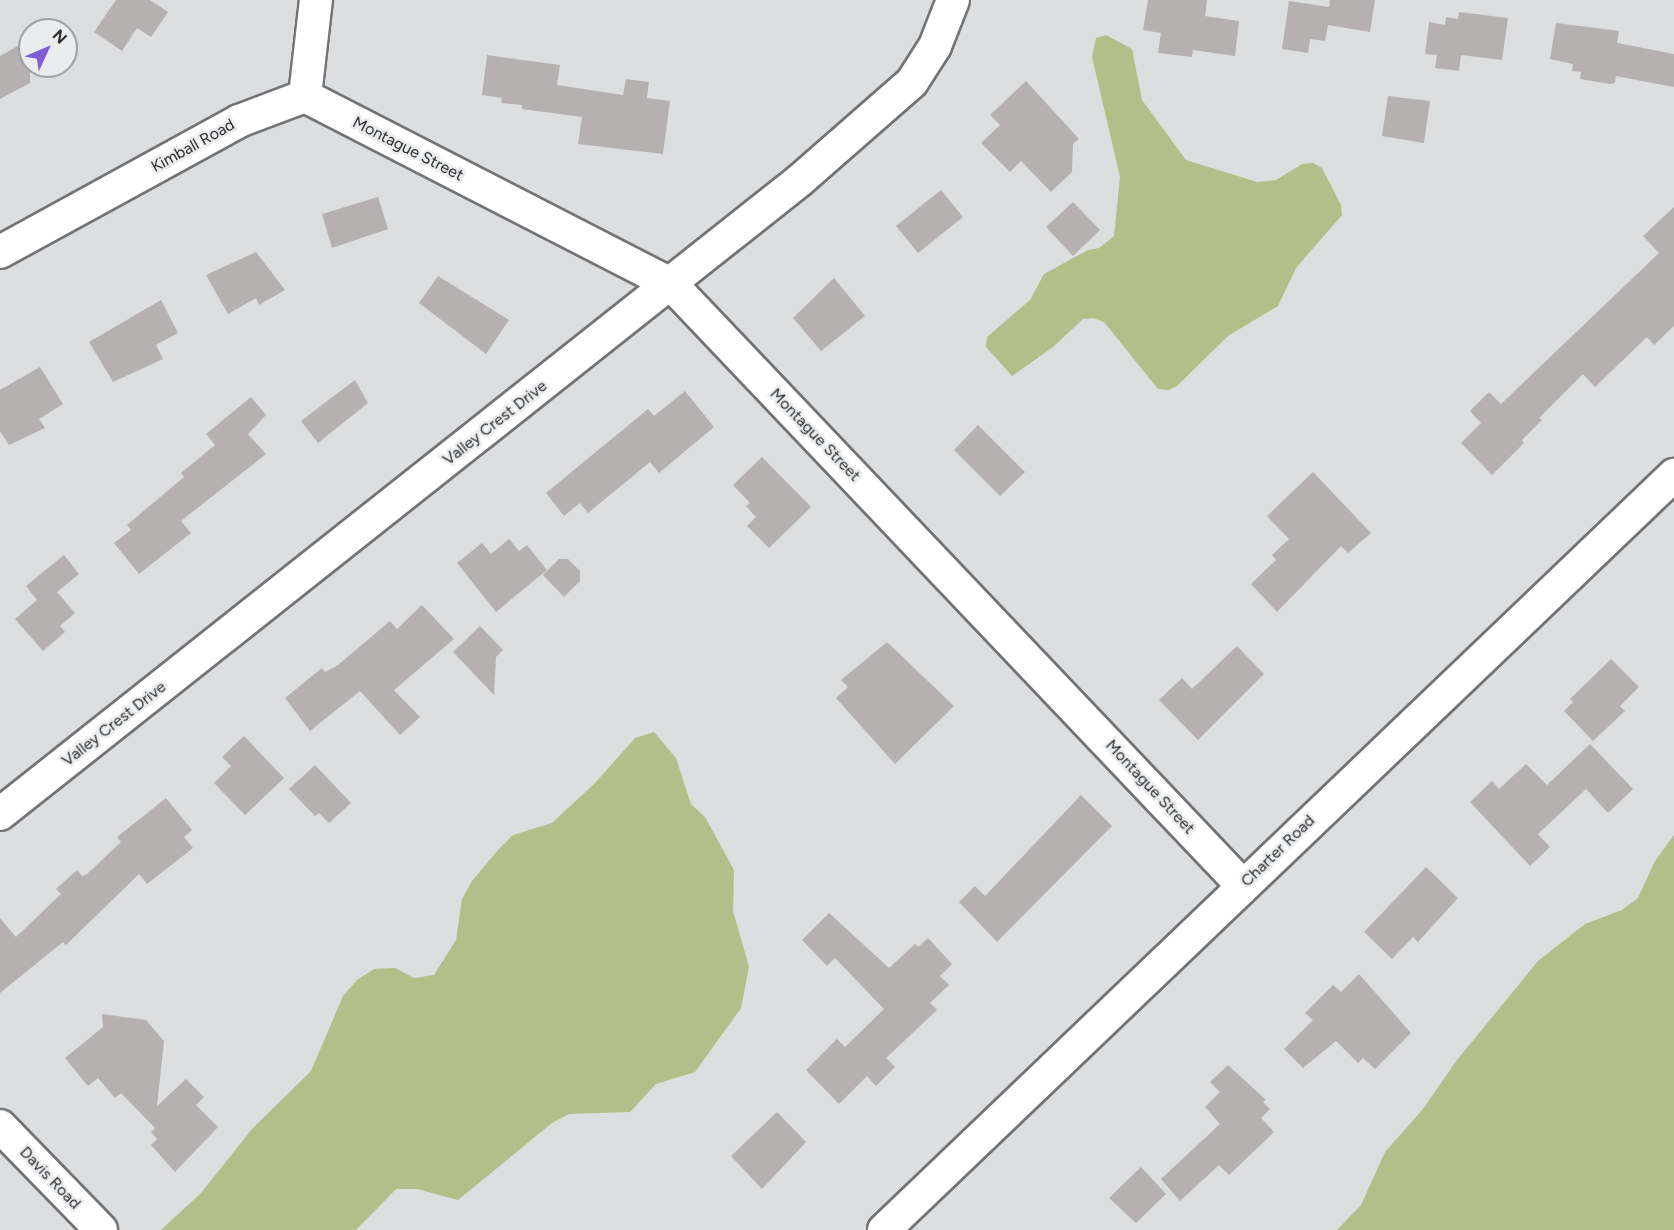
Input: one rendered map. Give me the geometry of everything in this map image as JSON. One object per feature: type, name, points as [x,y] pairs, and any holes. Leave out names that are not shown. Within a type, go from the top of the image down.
[{"type":"street","points":[[305,96],[316,0]]},
{"type":"street","name":"Valley Crest Drive","points":[[0,814],[671,284],[912,82],[935,46],[952,0]]},
{"type":"street","name":"Kimball Road","points":[[0,252],[238,121],[305,96]]},
{"type":"street","name":"Montague Street","points":[[305,96],[671,284],[1242,885]]},
{"type":"street","name":"Charter Road","points":[[884,1230],[1242,885],[1674,475]]},
{"type":"street","name":"Davis Road","points":[[0,1126],[101,1230]]},
{"type":"green space","points":[[1106,35],[1132,49],[1142,100],[1186,160],[1257,182],[1276,180],[1302,164],[1313,163],[1322,168],[1341,205],[1342,215],[1296,268],[1278,306],[1228,336],[1177,386],[1168,390],[1158,389],[1104,322],[1093,318],[1083,319],[1053,347],[1012,376],[986,347],[987,337],[1030,300],[1044,274],[1088,250],[1099,248],[1114,236],[1120,177],[1092,57],[1096,38]]},
{"type":"green space","points":[[654,732],[676,758],[691,804],[705,817],[734,870],[733,911],[749,967],[741,1008],[695,1072],[656,1084],[630,1112],[569,1114],[552,1123],[458,1200],[417,1189],[396,1189],[356,1230],[161,1230],[201,1193],[252,1129],[311,1071],[343,996],[357,980],[374,969],[395,968],[414,978],[434,975],[456,940],[462,899],[472,881],[498,850],[513,835],[552,823],[595,783],[635,738]]},
{"type":"green space","points":[[1674,835],[1674,1230],[1337,1230],[1361,1205],[1385,1152],[1423,1109],[1457,1060],[1538,961],[1585,924],[1622,910],[1638,898],[1655,861]]},
{"type":"building","points":[[116,0],[150,0],[168,12],[151,37],[137,28],[122,51],[94,32]]},
{"type":"building","points":[[1148,0],[1207,0],[1205,16],[1239,21],[1235,56],[1193,50],[1192,57],[1158,53],[1161,33],[1143,30]]},
{"type":"building","points":[[1330,0],[1375,0],[1370,32],[1328,25],[1325,41],[1310,39],[1308,53],[1282,49],[1289,1],[1329,7]]},
{"type":"building","points":[[1459,12],[1508,18],[1502,60],[1461,55],[1459,71],[1435,68],[1437,55],[1425,54],[1429,22],[1445,25],[1446,17],[1458,19]]},
{"type":"building","points":[[1556,23],[1619,31],[1617,43],[1674,54],[1674,87],[1616,76],[1615,83],[1610,84],[1580,79],[1581,72],[1572,71],[1573,64],[1550,59]]},
{"type":"building","points":[[18,46],[18,78],[30,78],[30,83],[0,99],[0,56]]},
{"type":"building","points":[[487,55],[560,65],[557,85],[623,95],[626,79],[649,82],[647,98],[670,101],[663,154],[578,144],[582,117],[522,109],[522,105],[501,103],[502,98],[482,95]]},
{"type":"building","points":[[1026,81],[1079,139],[1073,144],[1072,172],[1051,192],[1021,161],[1010,172],[981,143],[1000,125],[990,115]]},
{"type":"building","points":[[1388,96],[1430,101],[1424,143],[1382,136]]},
{"type":"building","points":[[941,190],[963,217],[918,253],[896,226]]},
{"type":"building","points":[[378,197],[388,229],[332,248],[322,214]]},
{"type":"building","points":[[1073,202],[1100,230],[1073,256],[1046,227]]},
{"type":"building","points":[[1674,207],[1674,326],[1654,345],[1647,337],[1595,387],[1583,374],[1539,418],[1542,420],[1522,440],[1524,443],[1492,475],[1461,443],[1481,423],[1470,411],[1489,392],[1501,404],[1659,253],[1643,236]]},
{"type":"building","points":[[256,252],[285,290],[259,305],[256,298],[228,314],[206,275]]},
{"type":"building","points":[[438,276],[509,320],[486,354],[419,303]]},
{"type":"building","points":[[834,278],[865,316],[821,351],[793,318]]},
{"type":"building","points":[[161,300],[178,333],[156,345],[163,359],[113,382],[89,342]]},
{"type":"building","points":[[40,367],[63,404],[39,419],[45,428],[9,445],[0,431],[0,390]]},
{"type":"building","points":[[355,380],[368,403],[318,443],[301,421]]},
{"type":"building","points":[[685,391],[714,427],[659,473],[650,462],[588,513],[580,503],[564,516],[546,493],[648,409],[654,416]]},
{"type":"building","points":[[251,397],[266,415],[248,434],[266,454],[181,521],[191,533],[139,574],[114,543],[131,530],[127,525],[184,477],[181,473],[215,445],[206,434]]},
{"type":"building","points":[[978,425],[1025,472],[1000,496],[954,450]]},
{"type":"building","points":[[762,457],[811,507],[769,548],[747,526],[756,517],[746,506],[750,503],[733,485]]},
{"type":"building","points":[[1313,472],[1371,533],[1348,553],[1341,546],[1277,612],[1251,584],[1276,560],[1272,555],[1289,539],[1267,516]]},
{"type":"building","points":[[509,539],[519,551],[527,545],[547,570],[496,612],[457,563],[482,543],[491,554]]},
{"type":"building","points":[[64,555],[79,574],[57,592],[75,613],[60,626],[65,632],[43,651],[15,619],[37,600],[26,586]]},
{"type":"building","points":[[559,559],[568,559],[580,571],[580,581],[564,597],[543,575]]},
{"type":"building","points":[[422,605],[454,639],[394,690],[420,717],[400,735],[360,691],[310,731],[285,698],[322,668],[325,672],[338,665],[390,621],[397,629]]},
{"type":"building","points":[[480,626],[503,650],[496,657],[494,695],[453,652]]},
{"type":"building","points":[[887,642],[954,706],[895,764],[836,698],[848,687],[841,680]]},
{"type":"building","points":[[1237,646],[1264,674],[1198,740],[1159,700],[1182,678],[1192,689]]},
{"type":"building","points":[[1611,659],[1639,687],[1620,706],[1625,711],[1593,741],[1564,711],[1573,702],[1570,699]]},
{"type":"building","points":[[244,736],[284,778],[245,815],[214,783],[231,766],[222,757]]},
{"type":"building","points":[[1590,744],[1633,789],[1608,813],[1586,789],[1538,834],[1550,847],[1530,866],[1470,802],[1492,781],[1499,789],[1526,764],[1547,785]]},
{"type":"building","points":[[315,765],[351,803],[329,823],[319,813],[315,816],[289,789]]},
{"type":"building","points":[[1081,795],[1112,826],[997,942],[959,902],[975,886],[985,896]]},
{"type":"building","points":[[166,798],[192,830],[184,837],[193,848],[147,884],[139,874],[66,945],[63,942],[0,993],[0,918],[16,937],[61,894],[56,889],[77,870],[82,876],[87,874],[121,842],[117,837]]},
{"type":"building","points":[[1426,867],[1458,898],[1418,942],[1413,937],[1392,959],[1364,932]]},
{"type":"building","points":[[829,913],[889,968],[915,944],[918,947],[928,938],[952,964],[940,976],[949,985],[930,1003],[937,1010],[886,1058],[895,1067],[876,1086],[867,1076],[839,1104],[806,1070],[837,1039],[845,1047],[884,1009],[835,958],[827,966],[802,940]]},
{"type":"building","points":[[1359,974],[1411,1033],[1375,1069],[1363,1058],[1358,1063],[1336,1041],[1303,1068],[1284,1049],[1313,1020],[1305,1013],[1333,985],[1341,992]]},
{"type":"building","points":[[102,1014],[146,1020],[164,1041],[157,1106],[186,1079],[204,1097],[196,1105],[218,1127],[175,1172],[151,1145],[157,1139],[151,1132],[155,1128],[121,1093],[115,1098],[98,1078],[88,1086],[65,1058],[103,1027]]},
{"type":"building","points":[[1228,1065],[1266,1100],[1263,1102],[1270,1109],[1261,1118],[1274,1132],[1229,1175],[1219,1165],[1180,1201],[1161,1179],[1220,1124],[1205,1107],[1220,1092],[1210,1082]]},
{"type":"building","points":[[777,1112],[806,1142],[762,1189],[731,1156]]},
{"type":"building","points":[[1141,1167],[1166,1194],[1136,1223],[1109,1198]]}]
